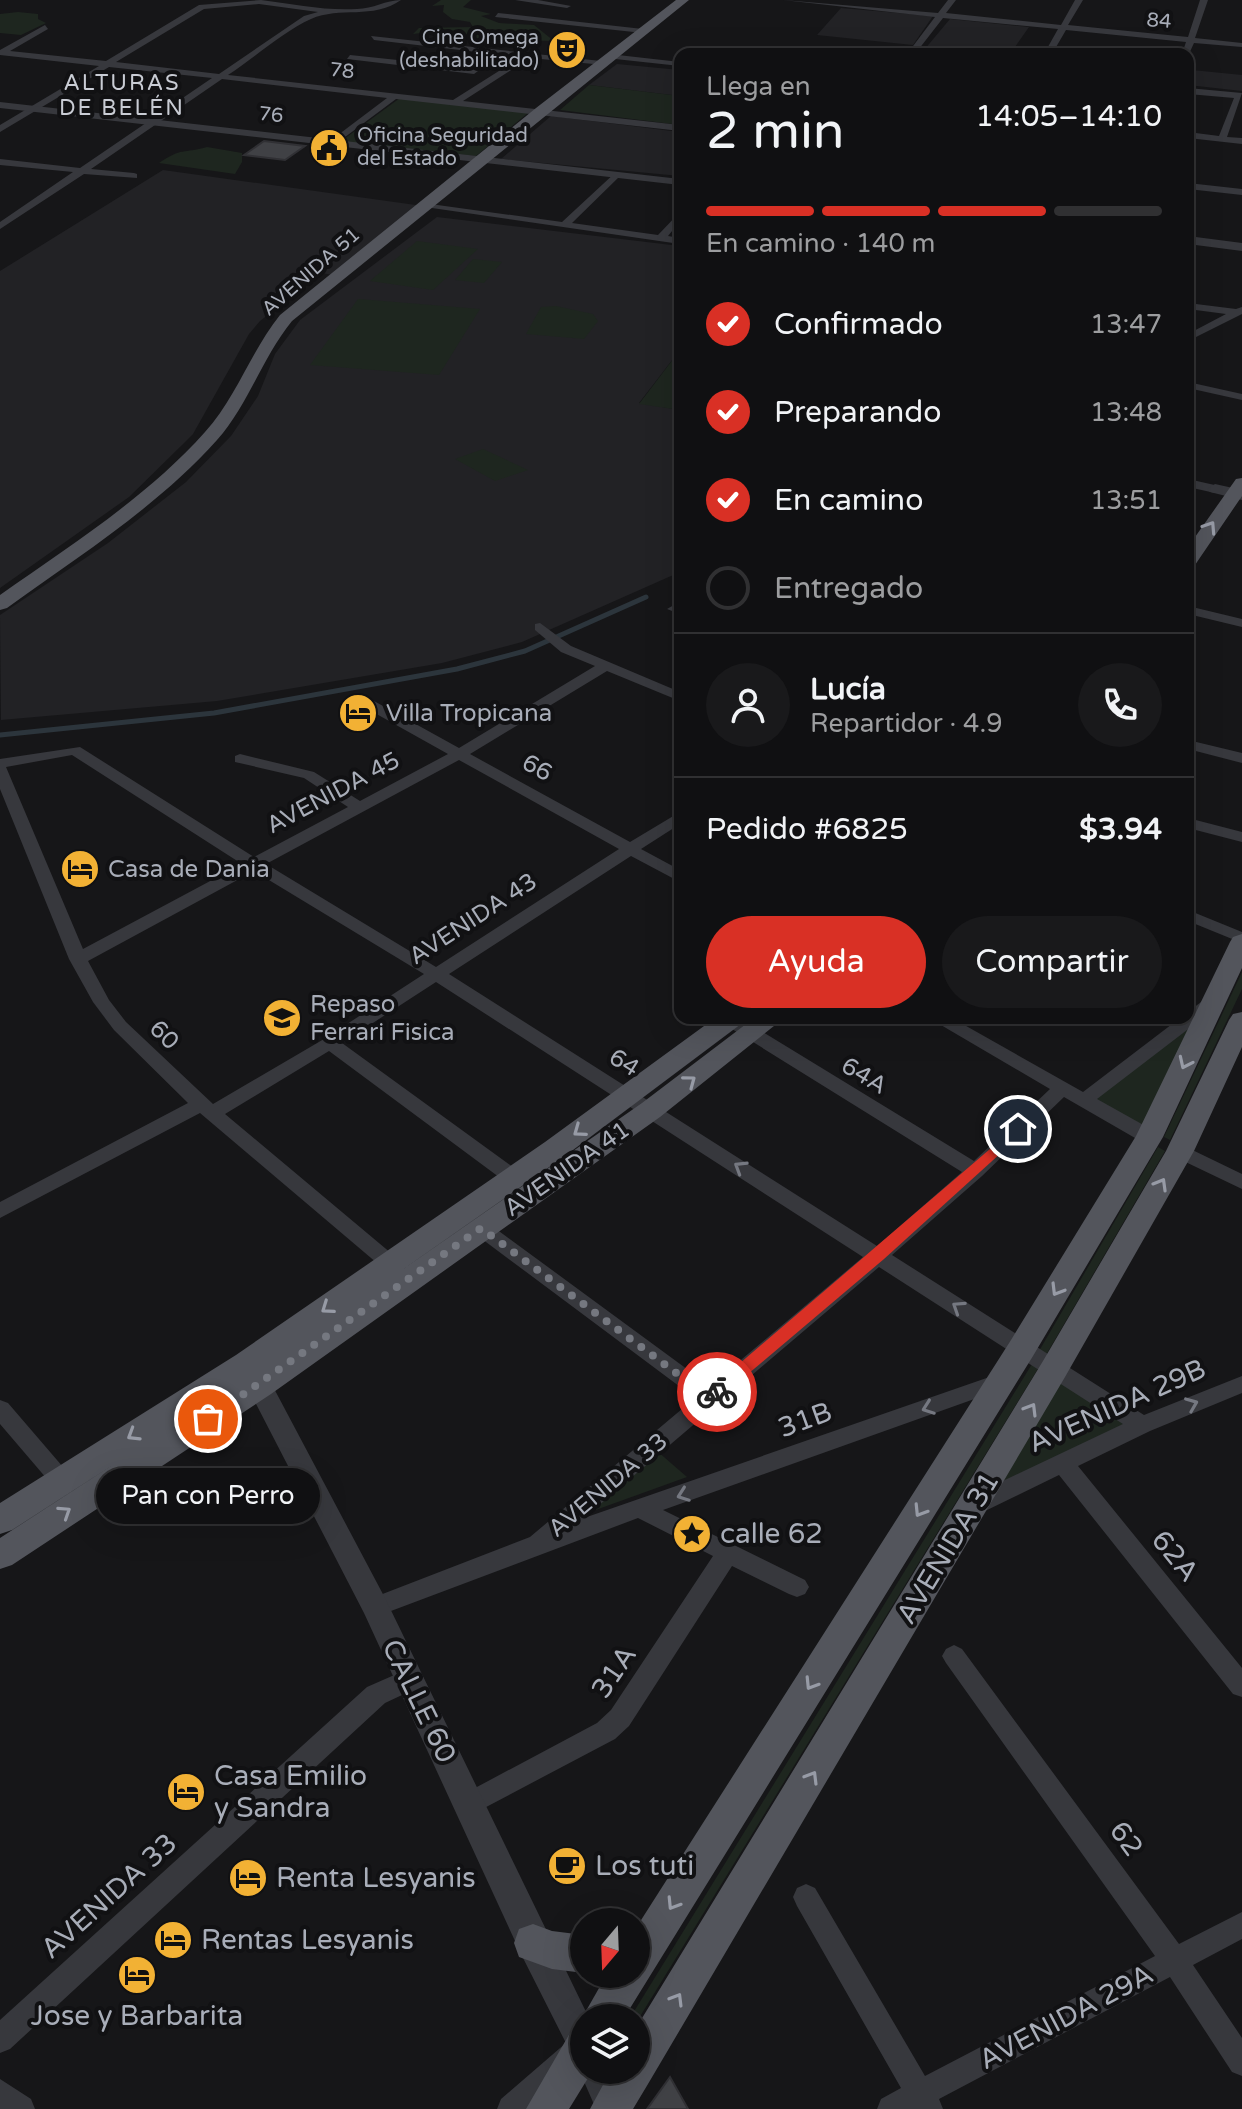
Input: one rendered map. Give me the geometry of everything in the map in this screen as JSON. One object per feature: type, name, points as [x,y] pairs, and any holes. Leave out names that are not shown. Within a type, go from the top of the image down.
[{"type":"main road","name":"AVENIDA 51","points":[[0,604],[80,547],[175,471],[224,420],[272,333],[305,302],[540,111],[683,0]]},
{"type":"main road","points":[[1194,552],[1233,490],[1242,463]]},
{"type":"main road","points":[[1194,523],[1233,490]]},
{"type":"main road","name":"AVENIDA 31","points":[[650,1934],[1022,1348],[1149,1137],[1242,940]]},
{"type":"main road","name":"AVENIDA 31","points":[[650,2043],[1054,1369],[1180,1151],[1242,1020]]},
{"type":"main road","name":"AVENIDA 41","points":[[0,1555],[254,1374],[481,1228],[745,1024]]},
{"type":"main road","name":"AVENIDA 41","points":[[0,1520],[61,1480],[254,1374],[391,1264],[514,1178],[640,1103]]},
{"type":"main road","points":[[533,1943],[570,1952]]},
{"type":"main road","points":[[546,2109],[570,2069]]},
{"type":"street","points":[[369,0],[394,2]]},
{"type":"street","points":[[519,0],[571,3]]},
{"type":"street","name":"84","points":[[787,0],[1242,45]]},
{"type":"street","points":[[916,48],[952,0]]},
{"type":"street","points":[[1051,48],[1079,0]]},
{"type":"street","points":[[1189,48],[1204,0]]},
{"type":"street","points":[[0,129],[202,7],[259,2],[336,13]]},
{"type":"street","points":[[0,226],[307,18],[371,12],[394,2]]},
{"type":"street","points":[[546,21],[571,3]]},
{"type":"street","points":[[498,15],[643,31]]},
{"type":"street","points":[[1,52],[45,27]]},
{"type":"street","points":[[374,38],[529,55],[674,64]]},
{"type":"street","points":[[439,67],[463,48]]},
{"type":"street","name":"78","points":[[1,52],[674,127]]},
{"type":"street","points":[[456,102],[529,55]]},
{"type":"street","points":[[350,57],[474,71]]},
{"type":"street","points":[[1194,92],[1240,96],[1222,139]]},
{"type":"street","points":[[333,143],[396,95]]},
{"type":"street","name":"76","points":[[0,105],[674,181]]},
{"type":"street","points":[[1194,136],[1242,141]]},
{"type":"street","points":[[0,162],[134,176]]},
{"type":"street","points":[[563,226],[616,175]]},
{"type":"street","points":[[1194,187],[1242,192]]},
{"type":"street","points":[[423,206],[674,240]]},
{"type":"street","points":[[660,239],[674,222]]},
{"type":"street","points":[[1194,241],[1242,247]]},
{"type":"street","points":[[1239,312],[1235,306],[1242,302]]},
{"type":"street","points":[[1194,307],[1239,312]]},
{"type":"street","points":[[1194,335],[1239,312]]},
{"type":"street","points":[[1194,386],[1242,397]]},
{"type":"street","points":[[1194,484],[1233,490]]},
{"type":"street","points":[[1194,611],[1242,623]]},
{"type":"street","points":[[540,627],[566,649],[674,694]]},
{"type":"street","name":"AVENIDA 45","points":[[78,959],[459,754],[608,665]]},
{"type":"street","name":"66","points":[[369,704],[674,874]]},
{"type":"street","points":[[1194,746],[1242,758]]},
{"type":"street","name":"64","points":[[0,767],[75,750],[640,1103],[1142,1425]]},
{"type":"street","points":[[240,759],[309,775],[358,807]]},
{"type":"street","name":"60","points":[[0,767],[78,959],[102,1002],[120,1026],[206,1109],[391,1264]]},
{"type":"street","name":"AVENIDA 43","points":[[0,1211],[206,1109],[330,1043],[674,821]]},
{"type":"street","points":[[1194,825],[1242,837]]},
{"type":"street","points":[[1194,918],[1242,940]]},
{"type":"street","points":[[1194,1016],[1214,1001]]},
{"type":"street","name":"64A","points":[[748,1024],[975,1171]]},
{"type":"street","points":[[949,1024],[1149,1137]]},
{"type":"street","points":[[1084,1100],[1184,1024]]},
{"type":"street","points":[[330,1043],[514,1178]]},
{"type":"street","name":"AVENIDA 33","points":[[375,1607],[538,1544],[879,1255],[975,1171],[1062,1088]]},
{"type":"street","points":[[1180,1151],[1242,1182]]},
{"type":"street","points":[[481,1228],[710,1398]]},
{"type":"street","name":"CALLE 60","points":[[254,1374],[375,1607],[570,2018]]},
{"type":"street","name":"31B","points":[[538,1544],[642,1510],[1001,1381]]},
{"type":"street","name":"AVENIDA 29B","points":[[974,1506],[1142,1425],[1241,1386]]},
{"type":"street","points":[[0,1409],[61,1480]]},
{"type":"street","name":"62A","points":[[1062,1462],[1242,1686]]},
{"type":"street","points":[[642,1510],[797,1587]]},
{"type":"street","name":"31A","points":[[469,1804],[606,1731],[620,1718],[727,1554]]},
{"type":"street","name":"62","points":[[954,1656],[1174,1960],[1242,2062]]},
{"type":"street","name":"AVENIDA 33","points":[[0,2039],[376,1695],[408,1680]]},
{"type":"street","points":[[806,1897],[924,2102]]},
{"type":"street","name":"AVENIDA 29A","points":[[891,2109],[924,2102],[1174,1960],[1242,1925]]},
{"type":"street","points":[[511,2109],[570,2058]]},
{"type":"street","points":[[0,2093],[21,2109]]},
{"type":"shaded area","points":[[441,0],[471,0],[463,7],[491,14],[481,16],[499,23],[534,25],[554,41],[509,40],[504,45],[479,45],[470,34],[446,35],[437,31],[413,34],[419,28],[473,27],[470,22],[452,19],[443,12],[444,5],[432,6]]},
{"type":"shaded area","points":[[841,8],[933,16],[913,45],[817,35]]},
{"type":"shaded area","points":[[0,14],[38,14],[38,19],[46,23],[21,35],[0,33]]},
{"type":"shaded area","points":[[950,19],[1029,27],[1014,48],[926,48]]},
{"type":"shaded area","points":[[617,64],[674,69],[674,95],[589,85]]},
{"type":"shaded area","points":[[1194,70],[1242,75],[1242,91],[1194,86]]},
{"type":"shaded area","points":[[589,85],[674,95],[674,124],[560,110]]},
{"type":"shaded area","points":[[400,98],[528,113],[476,156],[340,142]]},
{"type":"shaded area","points":[[551,116],[674,131],[674,175],[501,159]]},
{"type":"shaded area","points":[[207,147],[242,153],[242,162],[235,174],[159,163],[178,153]]},
{"type":"shaded area","points":[[163,170],[423,206],[338,276],[322,273],[260,321],[249,334],[193,434],[129,497],[0,588],[0,271]]},
{"type":"shaded area","points":[[437,217],[674,245],[674,358],[639,403],[674,409],[674,575],[522,642],[442,663],[217,701],[1,720],[0,615],[108,543],[186,482],[231,436],[258,396],[275,354],[300,320]]},
{"type":"shaded area","points":[[417,241],[478,249],[433,290],[370,281]]},
{"type":"shaded area","points":[[473,259],[502,262],[484,283],[455,280]]},
{"type":"shaded area","points":[[358,299],[480,309],[439,375],[310,365]]},
{"type":"shaded area","points":[[556,306],[593,314],[598,321],[584,339],[526,334],[541,307]]},
{"type":"shaded area","points":[[674,358],[674,409],[639,404]]},
{"type":"shaded area","points":[[483,449],[528,470],[495,481],[455,459]]},
{"type":"shaded area","points":[[1242,972],[1242,989],[1170,1140],[1164,1137]]},
{"type":"shaded area","points":[[1214,1001],[1149,1137],[1084,1100],[1184,1024],[1194,1024],[1194,1016]]},
{"type":"shaded area","points":[[1158,1147],[1165,1151],[1046,1355],[1039,1351]]},
{"type":"shaded area","points":[[1032,1364],[1039,1367],[648,2004],[639,2004]]},
{"type":"shaded area","points":[[1054,1369],[1142,1425],[974,1506]]},
{"type":"shaded area","points":[[657,1451],[687,1477],[590,1512]]},
{"type":"building","points":[[264,141],[305,146],[285,160],[244,155]]},
{"type":"building","points":[[670,2077],[688,2109],[647,2109]]},
{"type":"waterway","points":[[0,735],[214,713],[457,669],[525,651],[646,597]]},
{"type":"way so far","points":[[208,1419],[481,1228],[710,1398],[717,1392]]},
{"type":"place","name":"Cine Omega (deshabilitado)","points":[[567,50]]},
{"type":"place","name":"Oficina Seguridad del Estado","points":[[329,148]]},
{"type":"place","name":"Villa Tropicana","points":[[358,713]]},
{"type":"place","name":"Casa de Dania","points":[[80,869]]},
{"type":"place","name":"Repaso Ferrari Fisica","points":[[282,1018]]},
{"type":"place","name":"Pan con Perro","points":[[208,1419]]},
{"type":"place","name":"calle 62","points":[[692,1534]]},
{"type":"place","name":"Casa Emilio y Sandra","points":[[186,1792]]},
{"type":"place","name":"Los tuti","points":[[567,1866]]},
{"type":"place","name":"Renta Lesyanis","points":[[248,1878]]},
{"type":"place","name":"Rentas Lesyanis","points":[[173,1940]]},
{"type":"place","name":"Jose y Barbarita","points":[[137,1975]]},
{"type":"district","name":"ALTURAS DE BELÉN","points":[[122,96]]},
{"type":"route","points":[[717,1392],[879,1255],[1018,1129]]}]
